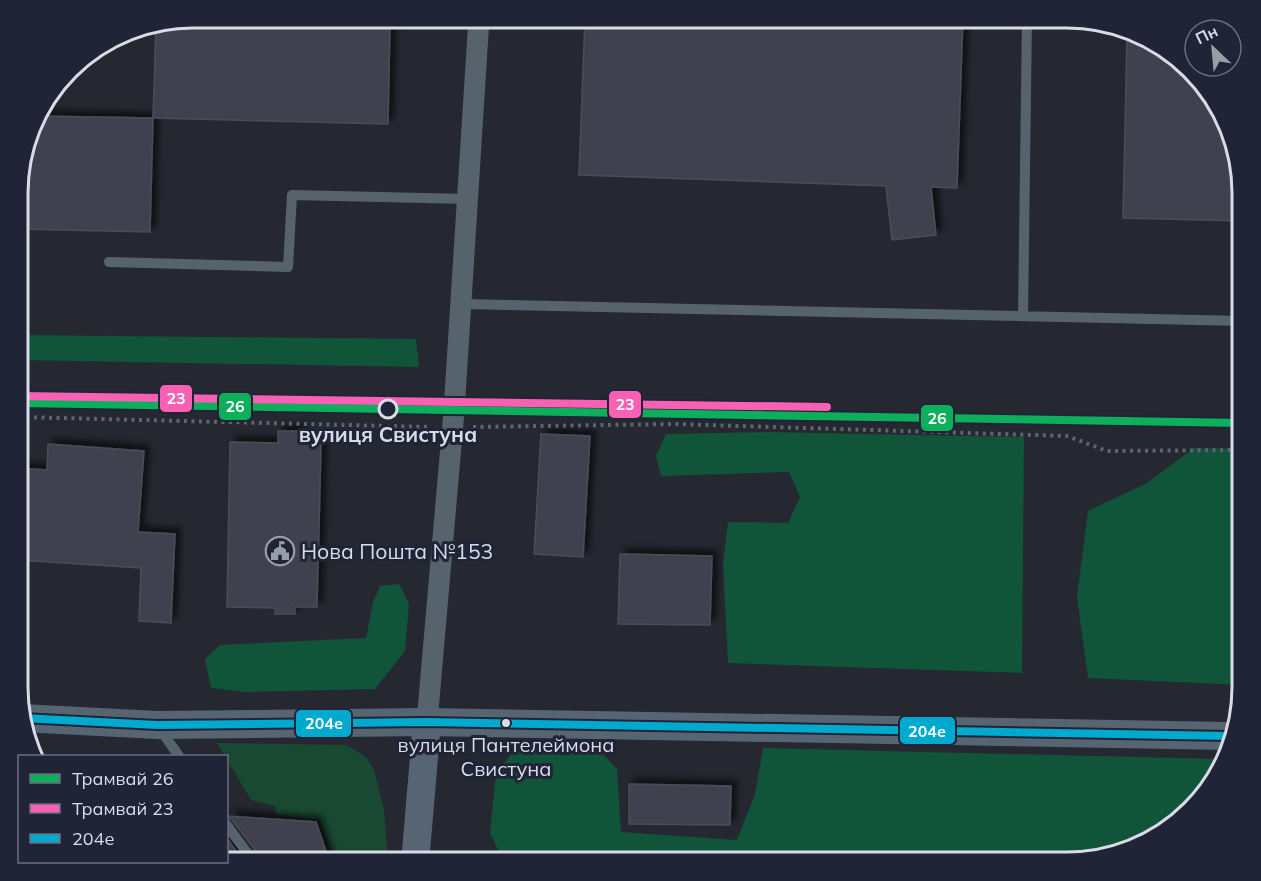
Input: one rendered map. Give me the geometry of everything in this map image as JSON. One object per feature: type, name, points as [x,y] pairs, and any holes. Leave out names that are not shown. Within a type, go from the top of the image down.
[{"type":"main road","points":[[32,719],[157,725],[427,722],[1225,736]]},
{"type":"main road","points":[[419,852],[427,722]]},
{"type":"street","points":[[427,722],[452,427],[478,29]]},
{"type":"lane","points":[[1023,316],[1027,29]]},
{"type":"lane","points":[[109,262],[288,267],[292,195],[468,199]]},
{"type":"lane","points":[[461,304],[1232,321]]},
{"type":"lane","points":[[157,725],[178,755]]},
{"type":"lane","points":[[228,827],[247,852]]},
{"type":"path","points":[[28,417],[452,427],[686,424],[1067,436],[1107,451],[1232,450]]},
{"type":"green space","points":[[28,335],[416,339],[419,367],[28,360]]},
{"type":"green space","points":[[769,432],[1024,437],[1022,673],[728,663],[723,563],[728,522],[788,523],[800,497],[789,472],[661,476],[656,456],[666,434]]},
{"type":"green space","points":[[1194,448],[1232,449],[1232,685],[1088,678],[1077,597],[1088,511],[1147,483]]},
{"type":"green space","points":[[399,584],[409,604],[405,651],[375,689],[246,692],[211,688],[205,659],[220,645],[366,638],[373,602],[380,586]]},
{"type":"green space","points":[[217,743],[347,745],[366,757],[374,770],[384,810],[386,852],[331,852],[320,820],[276,814],[275,806],[251,800],[228,761],[228,755],[224,755]]},
{"type":"green space","points":[[517,747],[597,748],[617,769],[621,832],[737,840],[755,794],[763,748],[1216,759],[1198,788],[1184,804],[1141,836],[1110,847],[1068,852],[499,852],[490,833],[496,773]]},
{"type":"building","points":[[183,29],[390,29],[388,124],[153,118],[156,33]]},
{"type":"building","points":[[585,29],[963,29],[957,188],[931,187],[936,235],[892,240],[886,186],[579,175]]},
{"type":"building","points":[[1127,40],[1168,63],[1192,85],[1210,111],[1227,151],[1232,183],[1232,221],[1123,218]]},
{"type":"building","points":[[48,116],[153,118],[150,232],[28,229],[30,172],[37,140]]},
{"type":"building","points":[[278,431],[300,431],[300,442],[321,445],[317,607],[295,607],[295,614],[275,614],[275,608],[227,607],[230,442],[278,443]]},
{"type":"building","points":[[541,434],[590,436],[583,557],[534,554]]},
{"type":"building","points":[[48,444],[144,451],[138,532],[175,534],[171,623],[139,621],[141,568],[29,561],[29,469],[47,470]]},
{"type":"building","points":[[620,554],[712,556],[710,625],[618,624]]},
{"type":"building","points":[[629,784],[731,786],[730,825],[629,824]]},
{"type":"building","points":[[228,816],[316,822],[326,852],[257,852]]},
{"type":"building","points":[[228,840],[237,852],[228,852]]},
{"type":"tram line","name":"23","points":[[28,396],[827,407]]},
{"type":"tram line","name":"26","points":[[28,403],[1232,423]]},
{"type":"transit line","name":"204е","points":[[32,719],[157,725],[427,722],[1225,736]]},
{"type":"place","name":"вулиця Свистуна","points":[[388,409]]},
{"type":"place","name":"Нова Пошта №153","points":[[280,551]]},
{"type":"place","name":"вулиця Пантелеймона Свистуна","points":[[506,723]]}]
